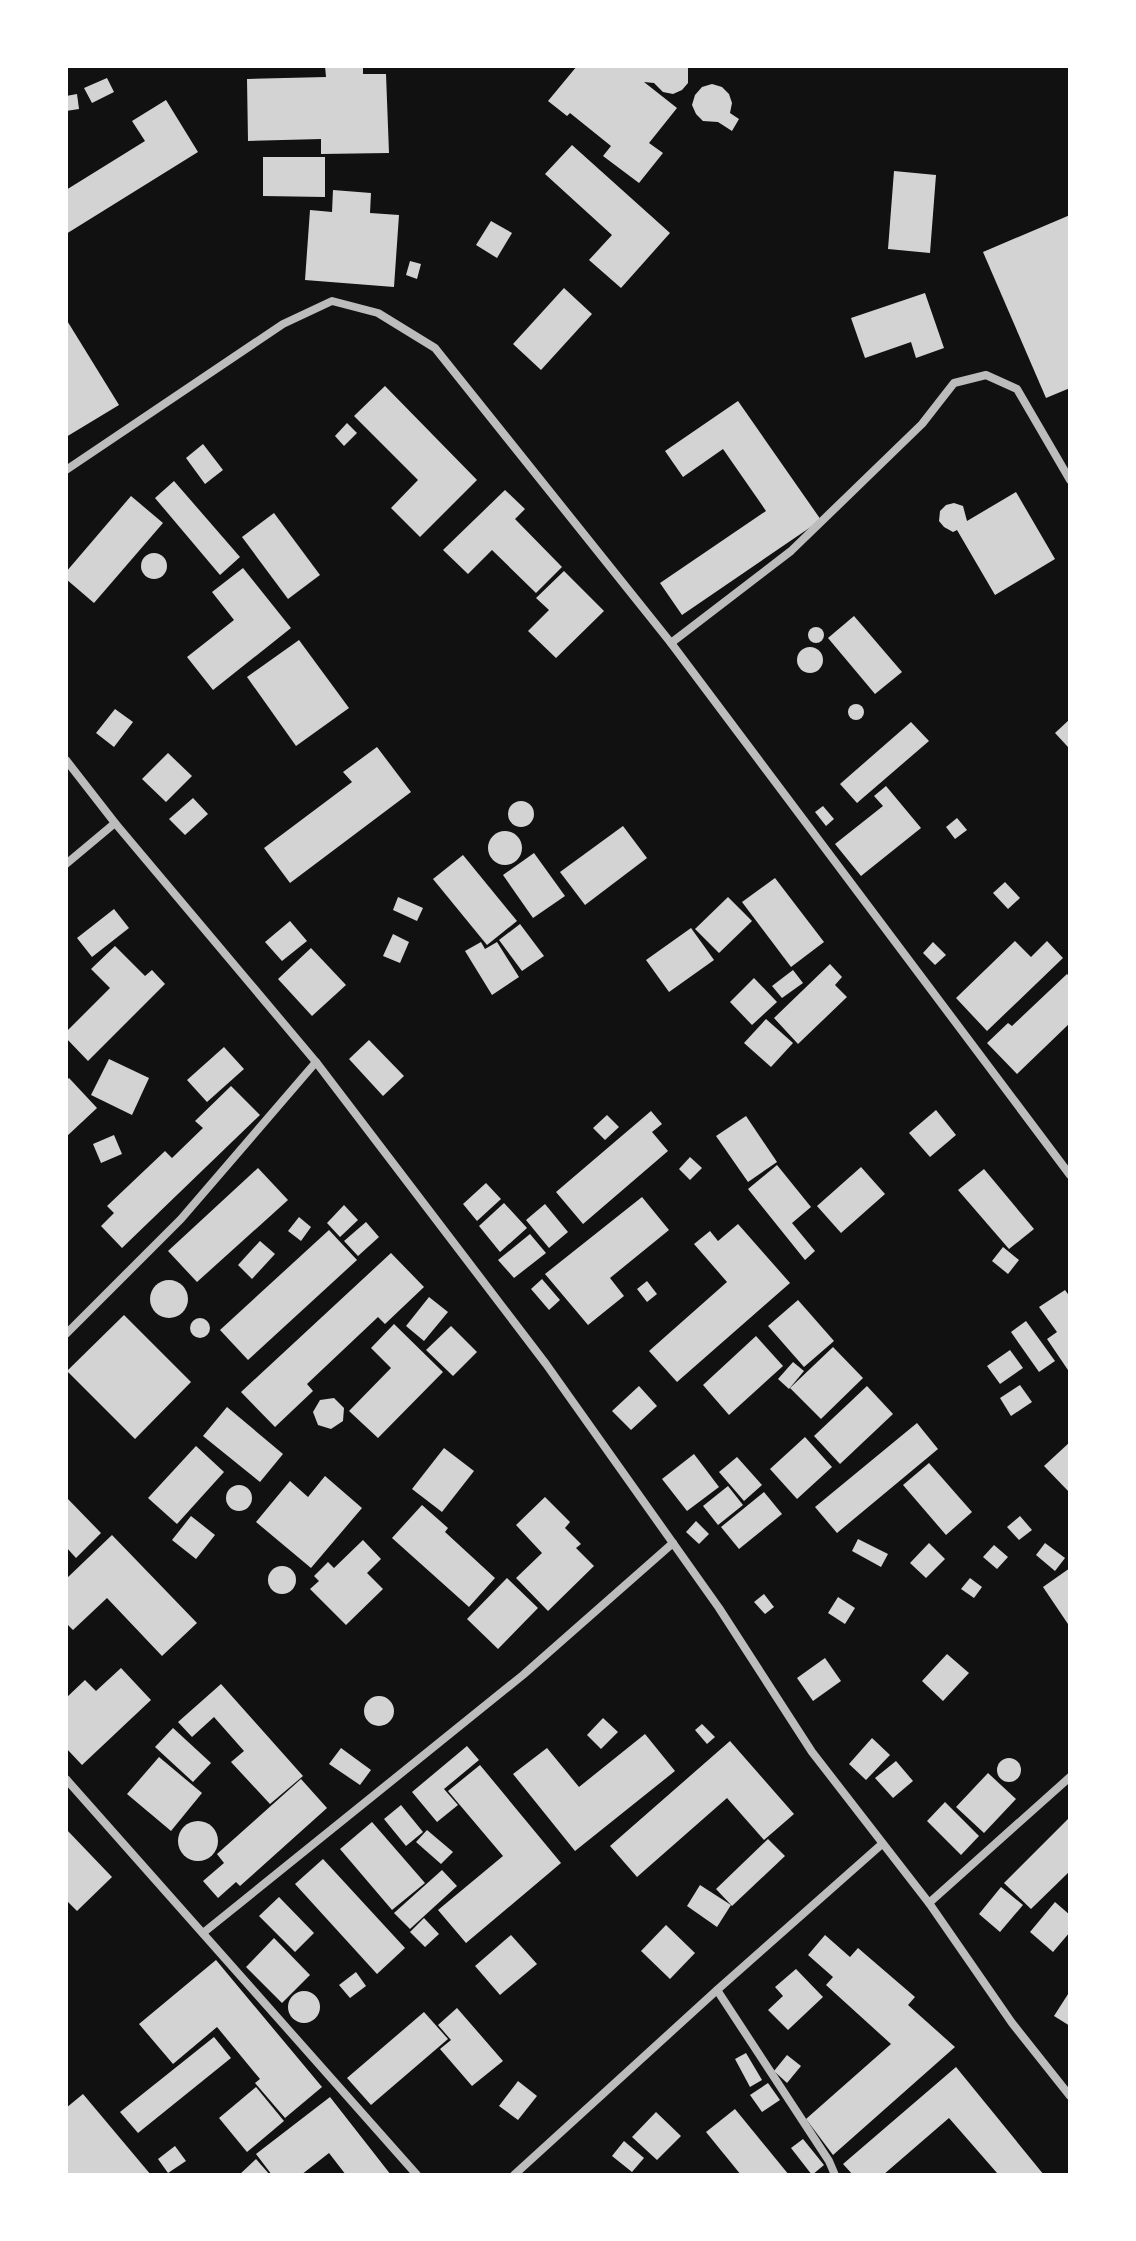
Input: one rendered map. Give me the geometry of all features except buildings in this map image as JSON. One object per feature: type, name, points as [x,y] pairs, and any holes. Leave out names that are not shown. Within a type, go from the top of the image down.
[{"type":"street","points":[[66,470],[283,324],[332,301],[378,313],[435,348],[671,643],[1070,1175]]},
{"type":"street","points":[[671,643],[791,551],[922,424],[954,383],[986,375],[1017,389],[1070,480]]},
{"type":"street","points":[[66,760],[115,823],[316,1062],[546,1364],[719,1608],[812,1752],[929,1903],[1012,2023],[1070,2096]]},
{"type":"street","points":[[66,864],[115,823]]},
{"type":"street","points":[[66,1334],[181,1219],[316,1062]]},
{"type":"street","points":[[203,1933],[523,1675],[673,1543]]},
{"type":"street","points":[[929,1903],[1070,1777]]},
{"type":"street","points":[[66,1779],[417,2175]]},
{"type":"street","points":[[514,2175],[882,1844]]},
{"type":"street","points":[[717,1990],[829,2161],[835,2175]]}]
